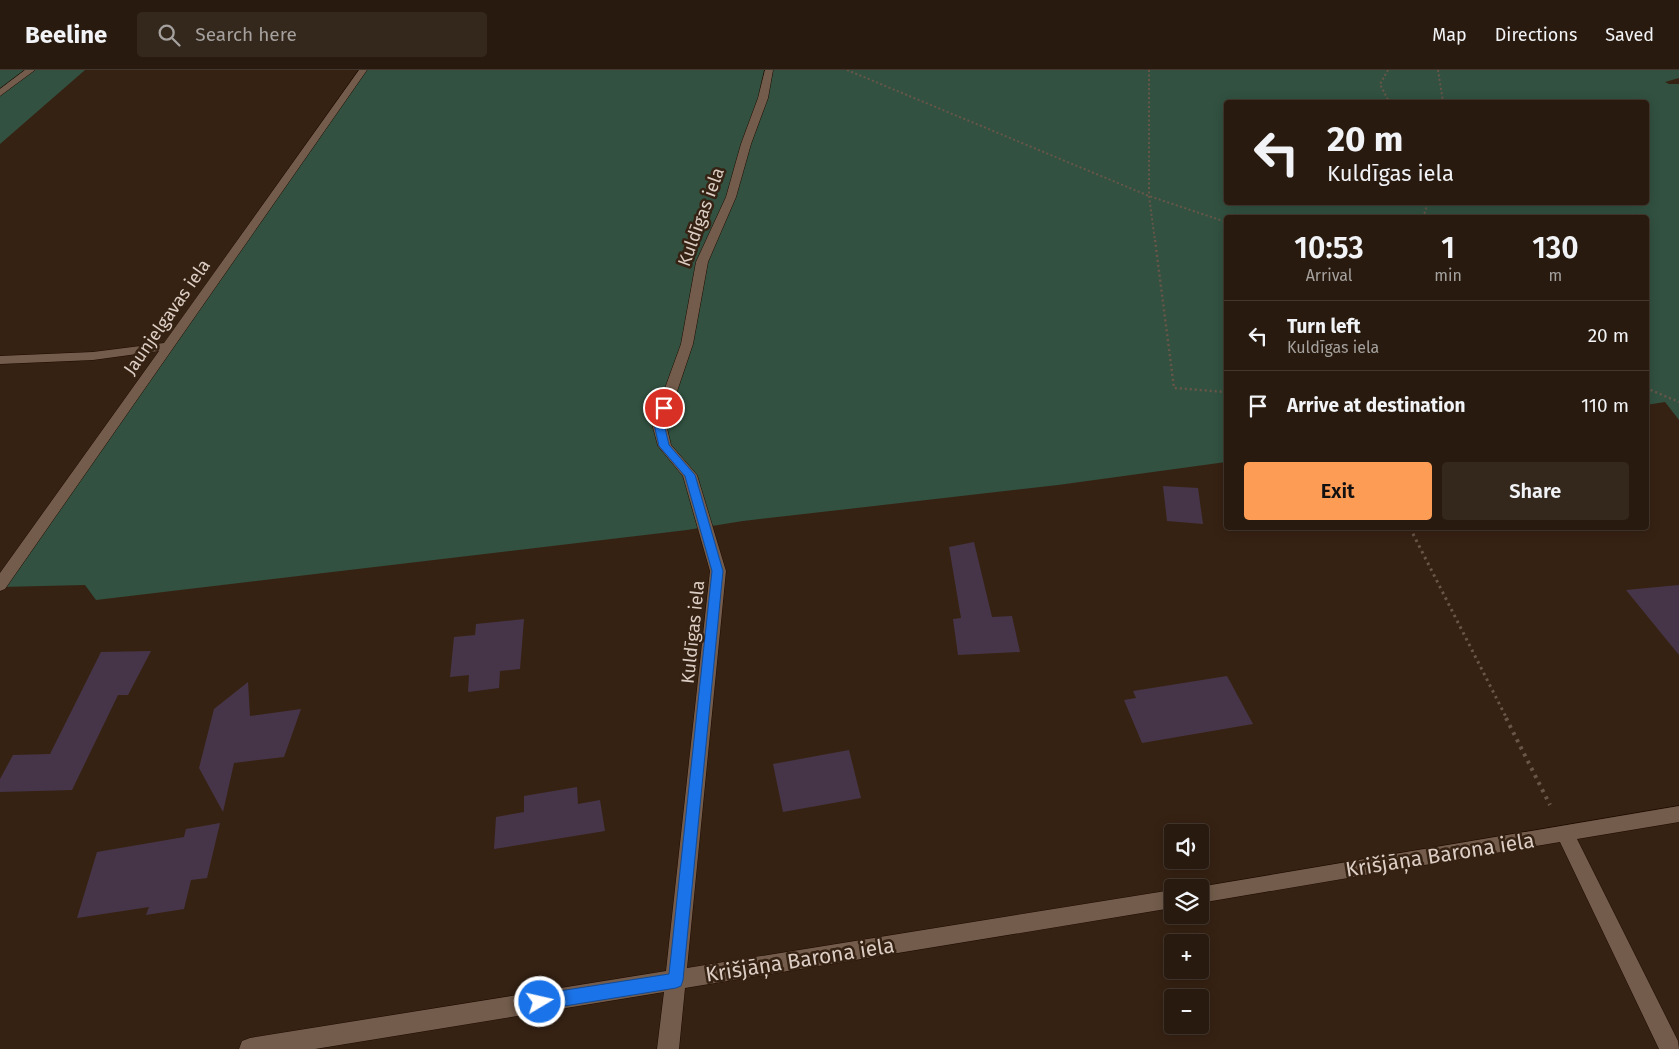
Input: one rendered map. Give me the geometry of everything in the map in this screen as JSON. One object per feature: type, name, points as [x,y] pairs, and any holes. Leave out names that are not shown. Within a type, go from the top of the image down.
[{"type":"street","points":[[0,94],[30,70]]},
{"type":"street","name":"Jaunjelgavas iela","points":[[0,585],[363,70]]},
{"type":"street","name":"Kuldīgas iela","points":[[668,1049],[718,571],[690,475],[664,446],[659,424],[686,344],[702,262],[731,198],[746,144],[763,98],[769,70]]},
{"type":"street","points":[[0,360],[93,356],[167,346]]},
{"type":"street","name":"Krišjāņa Barona iela","points":[[1209,893],[1679,814]]},
{"type":"street","points":[[1565,834],[1670,1049]]},
{"type":"street","name":"Krišjāņa Barona iela","points":[[250,1049],[1164,900]]},
{"type":"path","points":[[846,70],[1149,196],[1224,221]]},
{"type":"path","points":[[1149,70],[1149,196],[1174,388],[1224,392]]},
{"type":"path","points":[[1388,70],[1380,84],[1388,100]]},
{"type":"path","points":[[1438,70],[1443,100]]},
{"type":"path","points":[[1424,205],[1425,209]]},
{"type":"path","points":[[1424,215],[1427,205]]},
{"type":"path","points":[[1649,389],[1679,402]]},
{"type":"path","points":[[1411,530],[1565,834]]},
{"type":"green space","points":[[0,70],[85,70],[0,144]]},
{"type":"green space","points":[[363,70],[1679,70],[1679,78],[1665,82],[1679,84],[1679,420],[1665,402],[1649,405],[1649,215],[1224,215],[1224,462],[1058,485],[743,521],[687,530],[96,600],[85,585],[0,587]]},
{"type":"building","points":[[1163,486],[1198,488],[1203,524],[1167,521]]},
{"type":"building","points":[[974,542],[992,617],[1012,616],[1020,652],[958,655],[953,619],[961,618],[949,547]]},
{"type":"building","points":[[1679,585],[1679,655],[1626,590]]},
{"type":"building","points":[[524,619],[520,669],[500,671],[499,688],[468,692],[469,675],[450,677],[454,637],[475,635],[476,624]]},
{"type":"building","points":[[151,651],[128,695],[118,695],[72,790],[0,792],[0,779],[13,755],[50,754],[101,652]]},
{"type":"building","points":[[1227,676],[1253,724],[1142,743],[1124,700],[1136,698],[1133,691]]},
{"type":"building","points":[[248,682],[250,716],[301,709],[284,757],[234,763],[223,812],[199,768],[214,709]]},
{"type":"building","points":[[849,750],[861,798],[783,812],[773,764]]},
{"type":"building","points":[[577,787],[578,804],[600,800],[605,831],[494,849],[496,817],[524,812],[524,796]]},
{"type":"building","points":[[220,823],[207,878],[191,880],[184,909],[146,915],[149,907],[77,918],[97,852],[184,837],[186,829]]},
{"type":"route","points":[[540,1002],[676,980],[718,571],[690,475],[664,446],[659,424],[664,408]]}]
